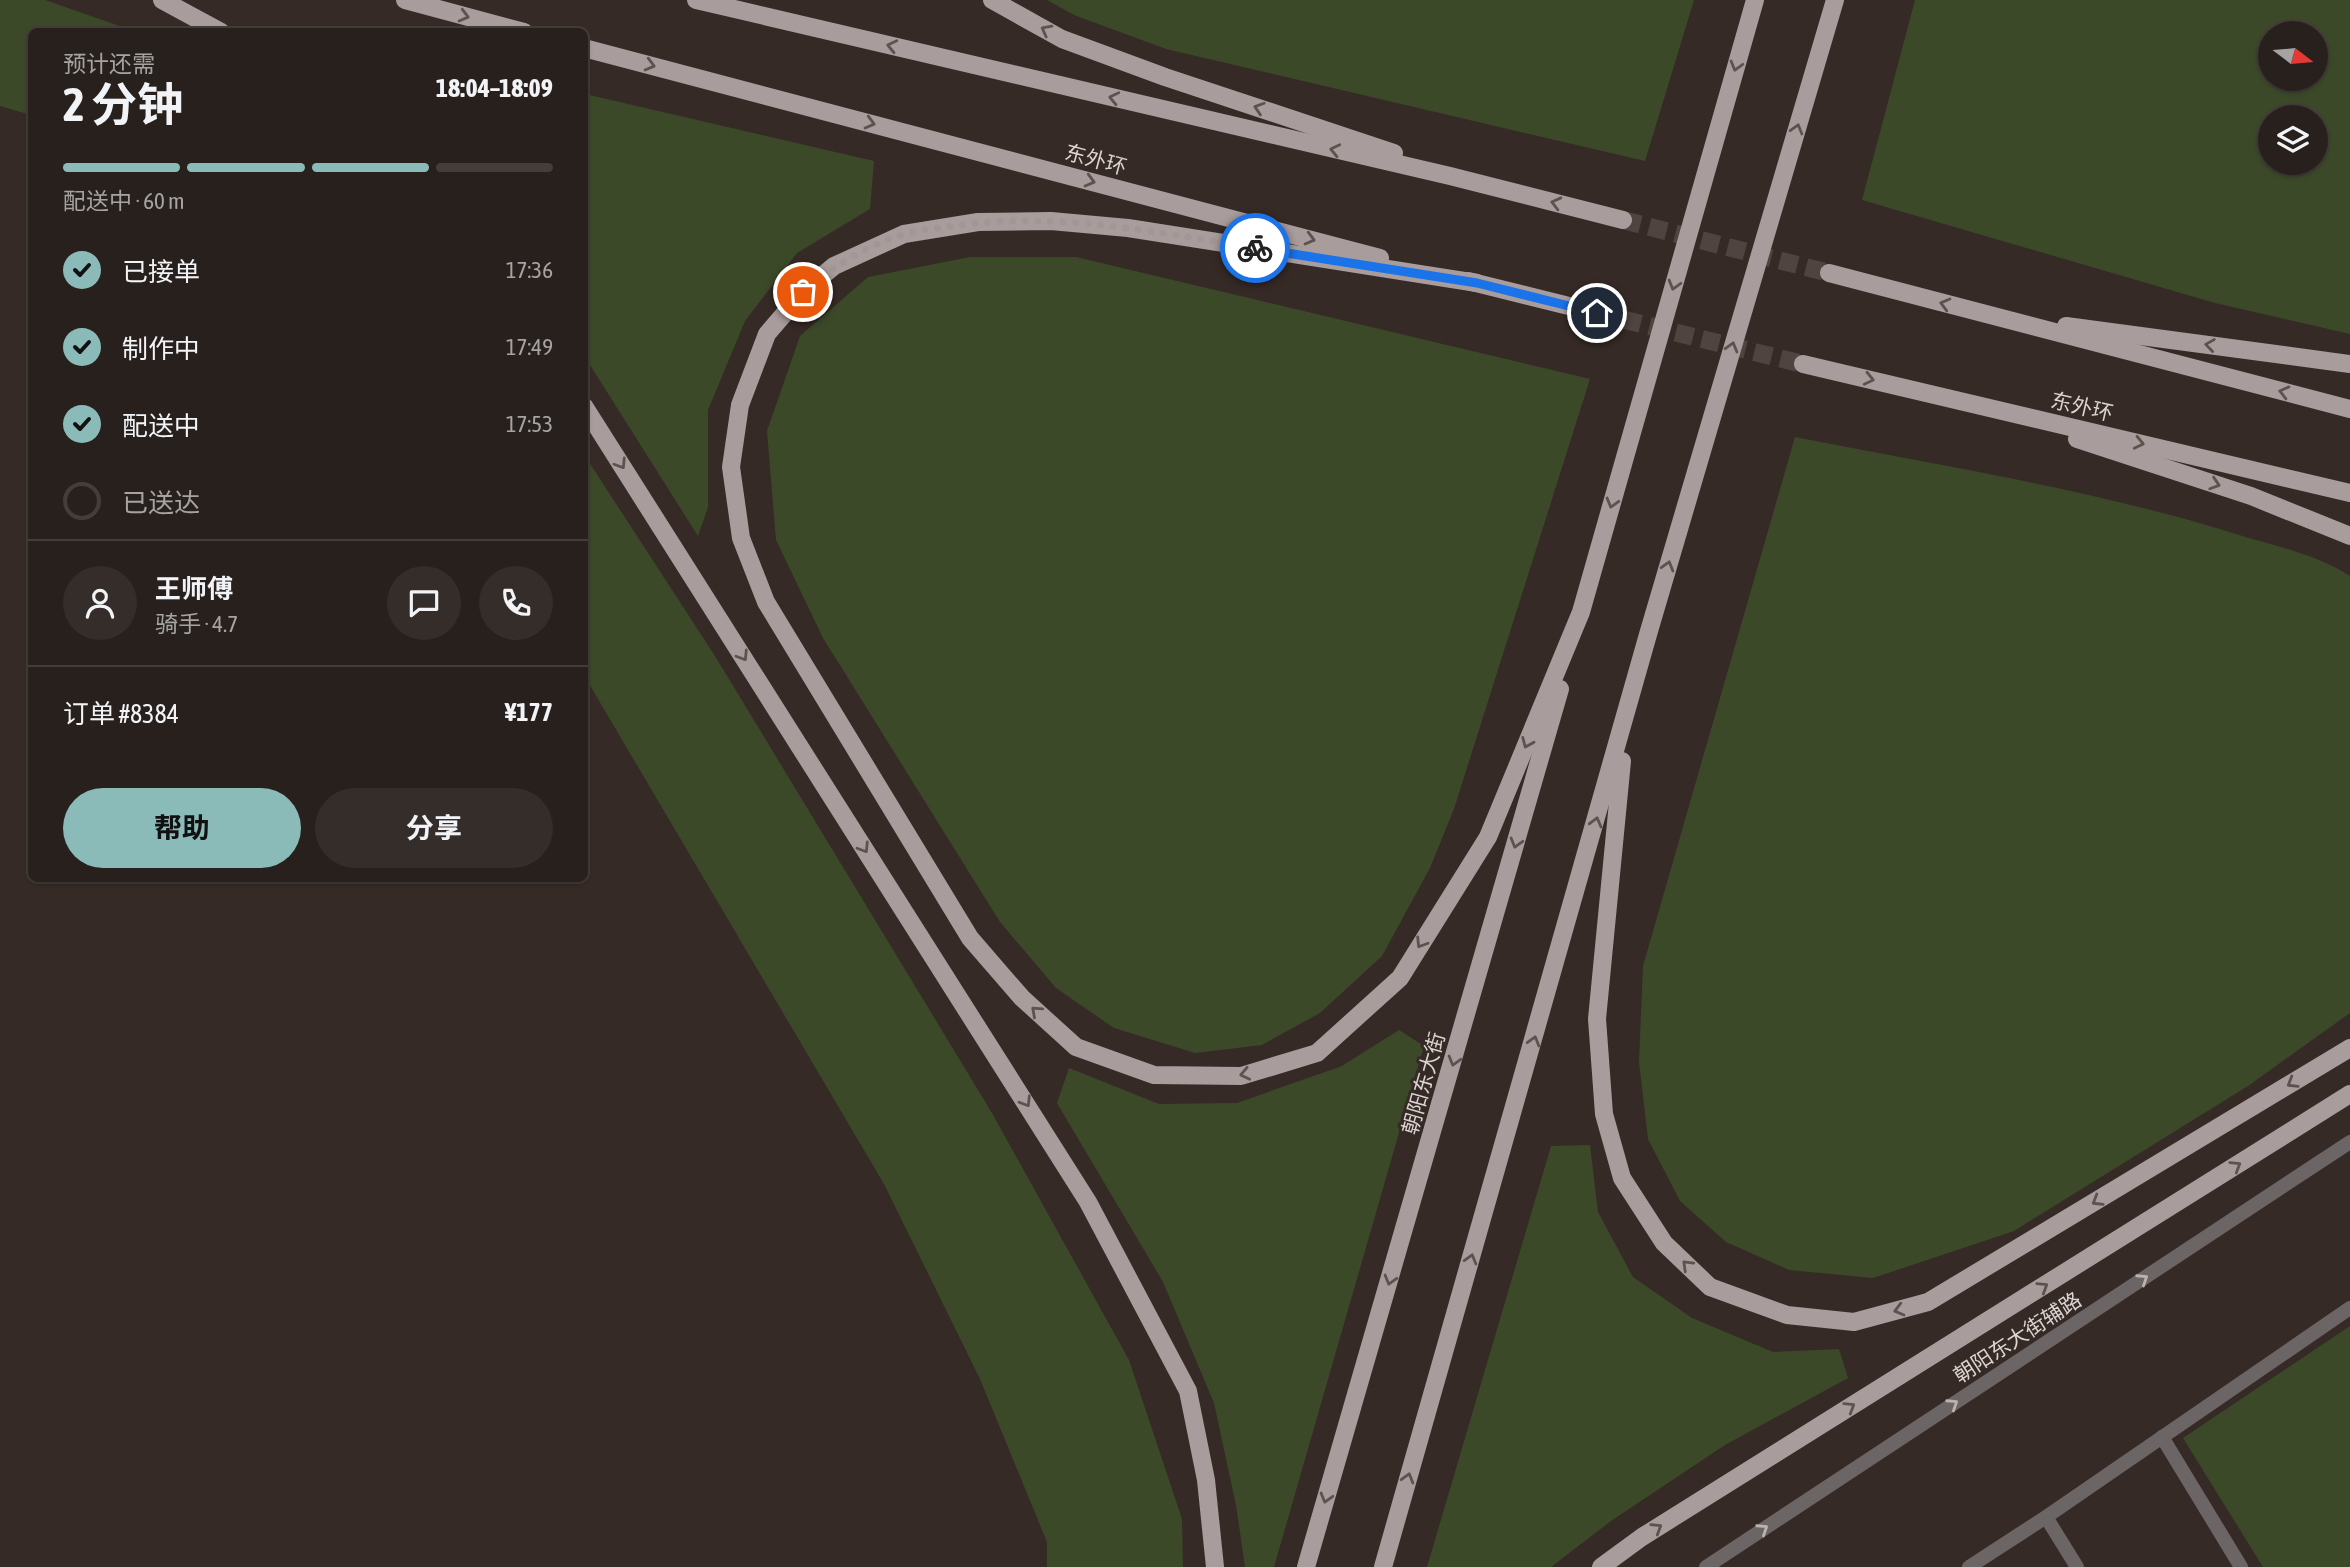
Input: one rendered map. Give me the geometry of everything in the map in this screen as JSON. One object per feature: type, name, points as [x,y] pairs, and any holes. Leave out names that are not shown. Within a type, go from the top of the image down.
[{"type":"main road","points":[[162,0],[192,13],[215,28]]},
{"type":"main road","points":[[405,0],[509,28]]},
{"type":"main road","points":[[696,0],[1510,191],[1623,220]]},
{"type":"main road","points":[[992,0],[1062,39],[1164,77],[1510,191]]},
{"type":"main road","points":[[1477,283],[1128,228],[1064,222],[978,222],[904,234],[834,266],[803,292],[767,334],[740,405],[731,467],[741,538],[766,602],[970,938],[1022,998],[1076,1046],[1154,1076],[1241,1076],[1317,1052],[1400,978],[1488,837],[1581,612],[1755,0]]},
{"type":"main road","points":[[1382,1567],[1649,631],[1835,0]]},
{"type":"main road","name":"东外环","points":[[588,49],[1597,313]]},
{"type":"main road","points":[[1829,273],[2350,409]]},
{"type":"main road","points":[[1984,314],[2350,364]]},
{"type":"main road","name":"东外环","points":[[1803,363],[2350,493]]},
{"type":"main road","points":[[1964,401],[2251,496],[2350,536]]},
{"type":"main road","points":[[588,412],[1088,1202],[1127,1272],[1188,1391],[1206,1480],[1215,1567]]},
{"type":"main road","name":"朝阳东大街","points":[[1306,1567],[1581,612]]},
{"type":"main road","points":[[1626,712],[1597,1019],[1604,1114],[1622,1178],[1664,1243],[1710,1287],[1787,1315],[1854,1322],[1928,1302],[2350,1048]]},
{"type":"main road","points":[[1601,1567],[1642,1537],[2350,1094]]},
{"type":"street","name":"朝阳东大街辅路","points":[[1706,1567],[2350,1142]]},
{"type":"street","points":[[1969,1567],[2350,1308]]},
{"type":"street","points":[[2162,1437],[2241,1567]]},
{"type":"street","points":[[2046,1517],[2077,1567]]},
{"type":"green space","points":[[0,0],[45,0],[125,28],[28,28],[28,114],[0,106]]},
{"type":"green space","points":[[1047,0],[1694,0],[1645,161],[1166,49],[1074,15]]},
{"type":"green space","points":[[1915,0],[2350,0],[2350,334],[2215,303],[1862,200]]},
{"type":"green space","points":[[588,95],[874,161],[870,209],[797,253],[745,321],[708,410],[708,507],[698,536],[588,362]]},
{"type":"green space","points":[[970,257],[1076,257],[1590,379],[1454,809],[1430,868],[1382,956],[1320,1013],[1262,1045],[1195,1053],[1114,1028],[1056,988],[1000,922],[823,638],[776,540],[767,431],[800,336],[868,277]]},
{"type":"green space","points":[[1795,437],[2127,504],[2294,551],[2350,576],[2350,1013],[2248,1086],[2014,1231],[1873,1278],[1789,1270],[1726,1242],[1680,1201],[1648,1139],[1639,1062],[1643,966]]},
{"type":"green space","points":[[588,461],[715,656],[992,1113],[1129,1360],[1182,1519],[1183,1567],[1047,1567],[1047,1542],[980,1379],[884,1184],[588,682]]},
{"type":"green space","points":[[1399,1030],[1424,1046],[1274,1567],[1245,1567],[1236,1505],[1214,1403],[1163,1282],[1057,1103],[1069,1068],[1159,1104],[1237,1103],[1342,1066]]},
{"type":"green space","points":[[1590,1145],[1598,1212],[1633,1277],[1692,1318],[1773,1352],[1839,1349],[1848,1378],[1725,1445],[1611,1521],[1551,1567],[1427,1567],[1551,1146]]},
{"type":"green space","points":[[2350,1326],[2350,1567],[2263,1567],[2183,1438]]},
{"type":"tunnel","points":[[1623,220],[1829,273]]},
{"type":"tunnel","points":[[1597,313],[1803,364]]},
{"type":"way so far","points":[[803,292],[834,266],[904,234],[978,222],[1051,221],[1128,228],[1255,248]]},
{"type":"route","points":[[1255,248],[1477,283],[1597,313]]}]
